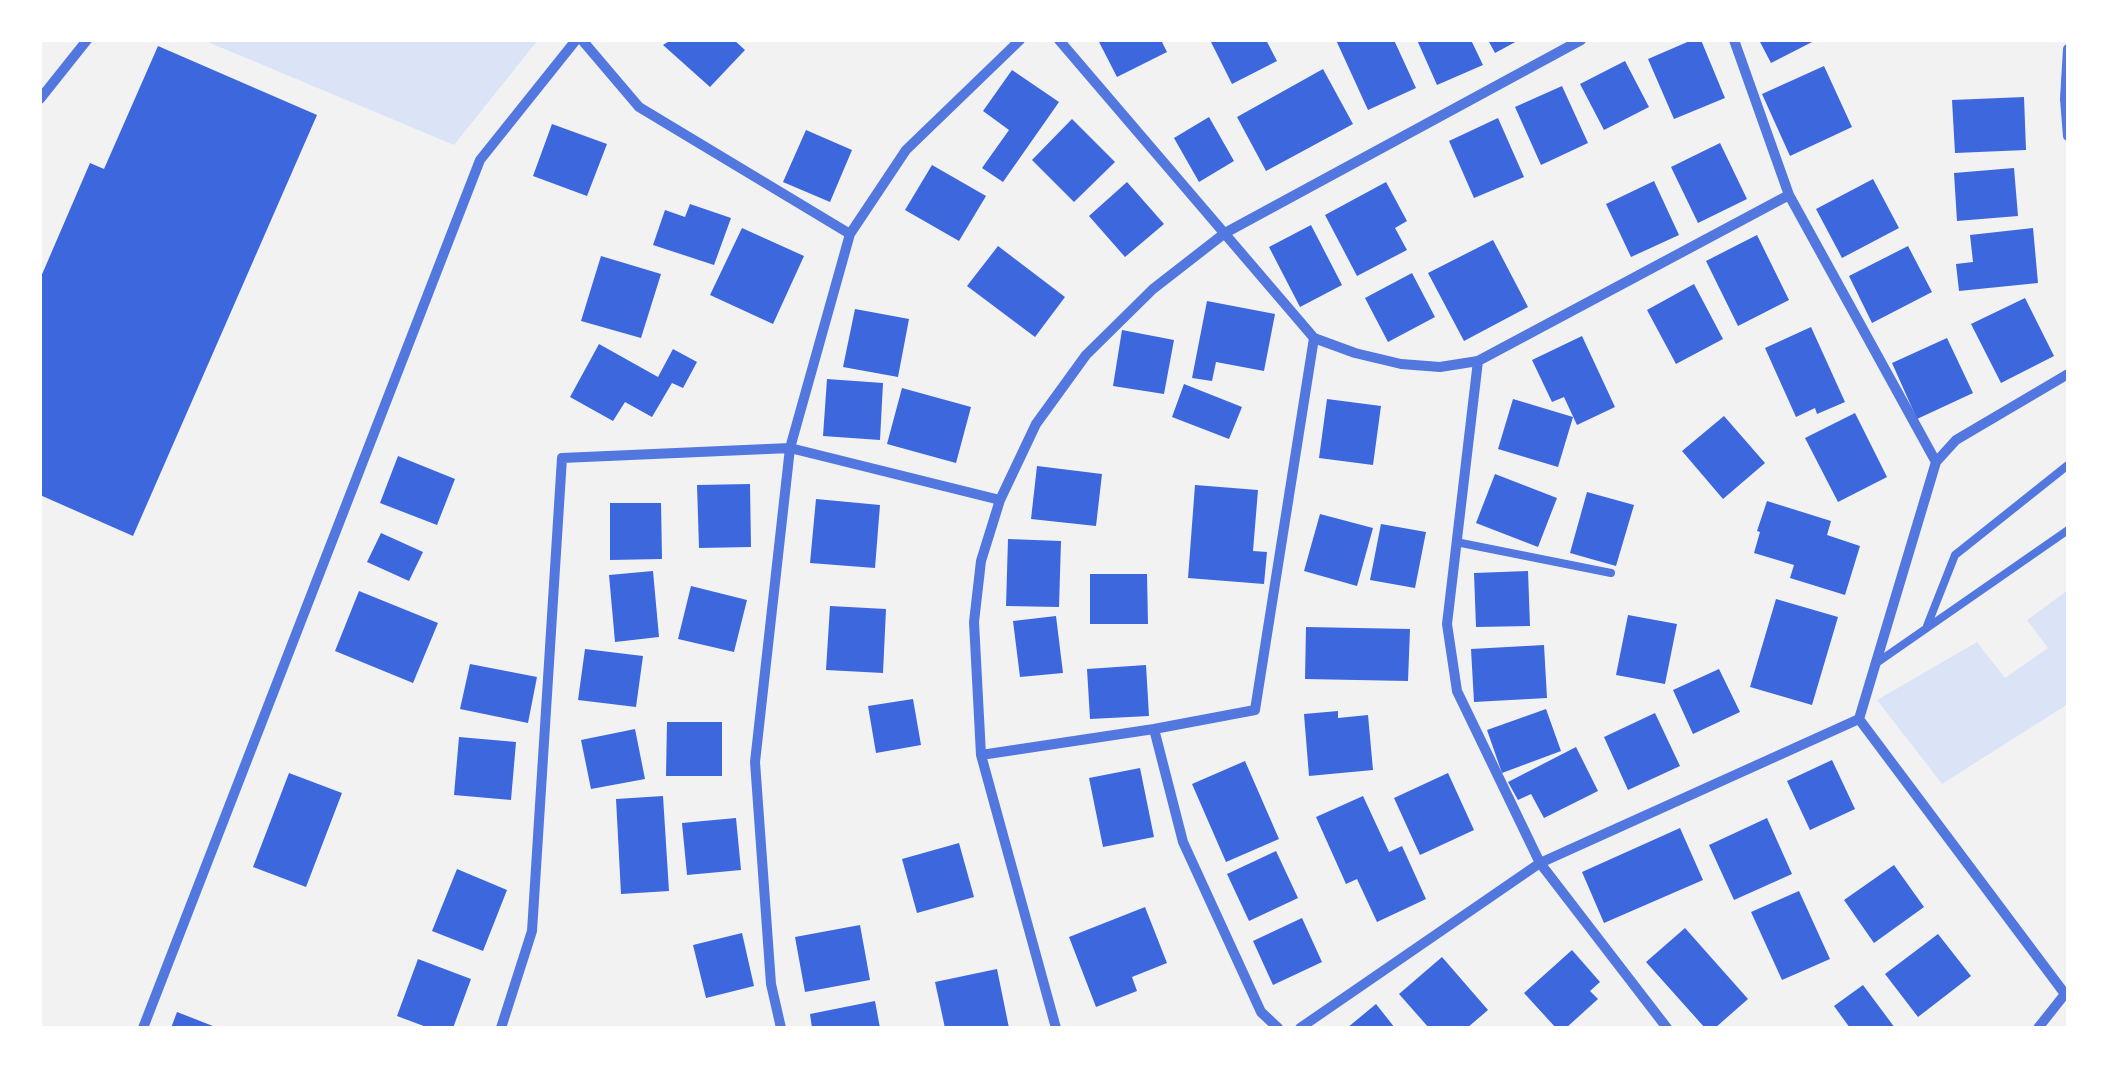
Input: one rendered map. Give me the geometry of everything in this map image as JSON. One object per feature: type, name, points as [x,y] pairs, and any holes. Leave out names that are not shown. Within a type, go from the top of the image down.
[{"type":"street","points":[[40,99],[87,40]]},
{"type":"street","points":[[144,1028],[480,160],[579,40],[638,107],[850,234]]},
{"type":"street","points":[[781,1028],[772,984],[755,762],[790,448],[850,234],[906,150],[1020,40]]},
{"type":"street","points":[[1059,40],[1314,338],[1401,364],[1440,367],[1478,362],[1789,195]]},
{"type":"street","points":[[1056,1028],[981,755],[974,622],[981,560],[1000,500],[1036,424],[1086,356],[1153,289],[1226,233],[1581,40]]},
{"type":"street","points":[[1734,40],[1789,195],[1936,462]]},
{"type":"street","points":[[2068,49],[2068,136]]},
{"type":"street","points":[[981,755],[1255,710],[1314,338]]},
{"type":"street","points":[[1478,362],[1447,624],[1458,691],[1540,863],[1667,1028]]},
{"type":"street","points":[[1300,1028],[1540,863],[1859,719],[1936,462],[1956,440],[2068,374]]},
{"type":"street","points":[[501,1028],[532,930],[562,458],[790,448],[1000,500]]},
{"type":"street","points":[[1859,719],[2065,994],[2038,1028]]},
{"type":"street","points":[[1154,729],[1183,842],[1261,1012],[1278,1028]]},
{"type":"lane","points":[[1927,626],[1955,555],[2068,466]]},
{"type":"lane","points":[[1875,664],[2068,530]]},
{"type":"lane","points":[[1456,542],[1611,573]]},
{"type":"shaded area","points":[[203,40],[538,40],[454,145]]},
{"type":"shaded area","points":[[2068,590],[2068,704],[1942,784],[1877,700],[1977,642],[2005,678],[2048,648],[2027,620]]},
{"type":"building","points":[[671,40],[734,40],[745,50],[710,87],[663,45]]},
{"type":"building","points":[[1098,40],[1161,40],[1167,52],[1117,77]]},
{"type":"building","points":[[1210,40],[1266,40],[1277,61],[1232,84]]},
{"type":"building","points":[[1336,40],[1394,40],[1416,88],[1368,110]]},
{"type":"building","points":[[1417,40],[1471,40],[1483,65],[1437,85]]},
{"type":"building","points":[[1488,40],[1519,40],[1495,53]]},
{"type":"building","points":[[1692,40],[1701,40],[1725,98],[1674,119],[1648,59]]},
{"type":"building","points":[[1759,40],[1816,40],[1771,63]]},
{"type":"building","points":[[158,46],[317,115],[133,536],[40,495],[40,279],[90,163],[104,169]]},
{"type":"building","points":[[1625,61],[1649,107],[1604,130],[1580,84]]},
{"type":"building","points":[[1824,66],[1852,127],[1790,156],[1762,94]]},
{"type":"building","points":[[1323,69],[1353,124],[1266,171],[1237,117]]},
{"type":"building","points":[[1012,70],[1059,102],[1003,182],[982,168],[1009,130],[983,111]]},
{"type":"building","points":[[1562,86],[1588,143],[1541,165],[1515,107]]},
{"type":"building","points":[[2024,97],[2026,150],[1955,153],[1952,100]]},
{"type":"building","points":[[1209,117],[1234,161],[1199,182],[1174,138]]},
{"type":"building","points":[[1498,118],[1524,177],[1474,198],[1449,141]]},
{"type":"building","points":[[1072,119],[1115,162],[1074,202],[1032,160]]},
{"type":"building","points":[[552,124],[607,144],[587,196],[533,176]]},
{"type":"building","points":[[806,130],[852,150],[830,202],[783,182]]},
{"type":"building","points":[[1720,143],[1747,199],[1698,223],[1671,167]]},
{"type":"building","points":[[932,165],[986,196],[959,241],[905,210]]},
{"type":"building","points":[[2014,168],[2018,216],[1957,221],[1954,173]]},
{"type":"building","points":[[1873,179],[1899,228],[1842,258],[1816,209]]},
{"type":"building","points":[[1654,181],[1679,235],[1631,257],[1606,204]]},
{"type":"building","points":[[1127,182],[1164,224],[1125,257],[1089,216]]},
{"type":"building","points":[[1386,182],[1407,221],[1395,228],[1407,250],[1357,276],[1325,215]]},
{"type":"building","points":[[690,204],[731,218],[714,265],[653,245],[665,210],[685,217]]},
{"type":"building","points":[[1311,225],[1342,285],[1300,307],[1269,247]]},
{"type":"building","points":[[742,228],[804,256],[773,324],[710,295]]},
{"type":"building","points":[[2033,228],[2038,283],[1959,291],[1956,264],[1973,262],[1970,235]]},
{"type":"building","points":[[1757,235],[1789,300],[1738,326],[1706,261]]},
{"type":"building","points":[[1493,240],[1528,307],[1464,341],[1428,273]]},
{"type":"building","points":[[998,246],[1065,297],[1035,337],[967,286]]},
{"type":"building","points":[[1908,246],[1932,292],[1872,323],[1849,276]]},
{"type":"building","points":[[601,256],[661,274],[641,338],[581,321]]},
{"type":"building","points":[[1412,273],[1435,317],[1388,342],[1365,298]]},
{"type":"building","points":[[1694,284],[1723,339],[1676,364],[1647,310]]},
{"type":"building","points":[[2025,298],[2054,356],[2001,383],[1971,324]]},
{"type":"building","points":[[1207,301],[1275,314],[1264,371],[1216,362],[1212,381],[1192,378]]},
{"type":"building","points":[[855,309],[909,319],[898,377],[843,367]]},
{"type":"building","points":[[1811,327],[1845,402],[1817,414],[1815,408],[1796,417],[1765,348]]},
{"type":"building","points":[[1122,330],[1174,340],[1164,394],[1113,386]]},
{"type":"building","points":[[1582,336],[1615,407],[1577,425],[1564,397],[1552,402],[1532,360]]},
{"type":"building","points":[[1947,338],[1973,393],[1917,419],[1892,363]]},
{"type":"building","points":[[599,344],[658,377],[673,349],[697,362],[683,388],[672,383],[652,417],[625,402],[613,421],[570,397]]},
{"type":"building","points":[[827,379],[883,383],[880,440],[823,436]]},
{"type":"building","points":[[1184,384],[1242,407],[1229,439],[1172,417]]},
{"type":"building","points":[[902,388],[971,407],[956,463],[887,444]]},
{"type":"building","points":[[1327,399],[1381,406],[1373,465],[1319,458]]},
{"type":"building","points":[[1513,399],[1573,417],[1558,467],[1498,449]]},
{"type":"building","points":[[1855,413],[1887,477],[1838,502],[1805,438]]},
{"type":"building","points":[[1724,416],[1765,463],[1723,499],[1682,451]]},
{"type":"building","points":[[398,456],[455,479],[437,525],[380,503]]},
{"type":"building","points":[[1037,466],[1102,474],[1096,526],[1031,519]]},
{"type":"building","points":[[1495,474],[1557,498],[1538,547],[1476,523]]},
{"type":"building","points":[[750,484],[751,547],[699,548],[697,485]]},
{"type":"building","points":[[1195,485],[1258,490],[1253,551],[1267,552],[1264,584],[1188,578]]},
{"type":"building","points":[[1587,492],[1634,505],[1616,566],[1570,553]]},
{"type":"building","points":[[816,499],[880,505],[875,568],[810,563]]},
{"type":"building","points":[[1767,501],[1831,521],[1827,535],[1860,546],[1845,595],[1790,578],[1794,565],[1754,553]]},
{"type":"building","points":[[610,503],[661,503],[662,559],[610,560]]},
{"type":"building","points":[[1320,514],[1373,528],[1357,586],[1304,571]]},
{"type":"building","points":[[1381,524],[1426,532],[1415,588],[1370,580]]},
{"type":"building","points":[[381,533],[423,552],[409,581],[367,562]]},
{"type":"building","points":[[1008,539],[1061,541],[1059,607],[1006,606]]},
{"type":"building","points":[[653,571],[659,637],[615,642],[609,575]]},
{"type":"building","points":[[1528,571],[1530,626],[1476,627],[1474,573]]},
{"type":"building","points":[[1090,574],[1147,574],[1148,624],[1090,624]]},
{"type":"building","points":[[691,586],[747,600],[734,652],[678,639]]},
{"type":"building","points":[[359,591],[438,623],[413,683],[335,651]]},
{"type":"building","points":[[1776,599],[1838,617],[1812,705],[1750,687]]},
{"type":"building","points":[[830,606],[886,609],[883,673],[826,670]]},
{"type":"building","points":[[1628,615],[1677,624],[1665,684],[1616,675]]},
{"type":"building","points":[[1056,616],[1063,673],[1020,677],[1013,621]]},
{"type":"building","points":[[1306,627],[1410,629],[1408,681],[1305,679]]},
{"type":"building","points":[[1544,645],[1547,698],[1474,702],[1471,649]]},
{"type":"building","points":[[585,649],[643,656],[636,707],[578,700]]},
{"type":"building","points":[[470,664],[537,677],[528,723],[460,709]]},
{"type":"building","points":[[1146,665],[1149,716],[1090,719],[1087,669]]},
{"type":"building","points":[[1719,669],[1740,712],[1693,734],[1673,690]]},
{"type":"building","points":[[913,699],[921,745],[876,753],[868,706]]},
{"type":"building","points":[[1546,709],[1561,751],[1502,773],[1487,730]]},
{"type":"building","points":[[1338,711],[1338,718],[1368,715],[1373,770],[1309,776],[1304,714]]},
{"type":"building","points":[[1655,713],[1680,766],[1628,790],[1604,737]]},
{"type":"building","points":[[667,722],[722,722],[722,776],[666,776]]},
{"type":"building","points":[[635,729],[645,779],[591,789],[581,740]]},
{"type":"building","points":[[459,737],[516,742],[511,800],[454,795]]},
{"type":"building","points":[[1576,747],[1598,791],[1544,818],[1531,794],[1518,800],[1508,782]]},
{"type":"building","points":[[1832,760],[1855,809],[1810,830],[1787,781]]},
{"type":"building","points":[[1245,761],[1279,839],[1226,862],[1192,784]]},
{"type":"building","points":[[1140,768],[1154,837],[1103,847],[1089,778]]},
{"type":"building","points":[[289,773],[342,793],[306,887],[253,867]]},
{"type":"building","points":[[1448,773],[1474,830],[1420,855],[1394,798]]},
{"type":"building","points":[[663,796],[669,891],[621,894],[616,799]]},
{"type":"building","points":[[1363,796],[1389,852],[1402,846],[1426,899],[1377,922],[1357,879],[1346,884],[1316,817]]},
{"type":"building","points":[[736,818],[741,870],[687,875],[682,823]]},
{"type":"building","points":[[1767,818],[1792,874],[1734,900],[1709,845]]},
{"type":"building","points":[[1680,828],[1703,880],[1604,923],[1582,872]]},
{"type":"building","points":[[959,843],[974,897],[917,913],[902,859]]},
{"type":"building","points":[[1276,851],[1298,898],[1249,921],[1227,874]]},
{"type":"building","points":[[1894,865],[1924,907],[1874,943],[1844,900]]},
{"type":"building","points":[[457,869],[507,890],[483,951],[432,931]]},
{"type":"building","points":[[1799,891],[1830,959],[1782,980],[1751,912]]},
{"type":"building","points":[[1145,907],[1167,963],[1132,977],[1137,991],[1096,1007],[1069,937]]},
{"type":"building","points":[[1302,918],[1322,962],[1273,985],[1253,941]]},
{"type":"building","points":[[860,925],[870,980],[805,992],[795,937]]},
{"type":"building","points":[[1685,928],[1748,999],[1715,1028],[1705,1028],[1646,962]]},
{"type":"building","points":[[742,933],[754,986],[706,998],[693,945]]},
{"type":"building","points":[[1938,934],[1971,976],[1918,1017],[1885,974]]},
{"type":"building","points":[[1572,950],[1600,982],[1590,991],[1598,999],[1566,1028],[1556,1028],[1524,993]]},
{"type":"building","points":[[1442,957],[1488,1010],[1467,1028],[1429,1028],[1399,994]]},
{"type":"building","points":[[418,959],[471,979],[453,1028],[429,1028],[397,1016]]},
{"type":"building","points":[[997,969],[1009,1028],[945,1028],[935,982]]},
{"type":"building","points":[[1863,985],[1895,1028],[1850,1028],[1834,1006]]},
{"type":"building","points":[[875,1001],[880,1028],[812,1028],[810,1014]]},
{"type":"building","points":[[1376,1004],[1395,1028],[1347,1028]]},
{"type":"building","points":[[177,1012],[218,1028],[171,1028]]}]
